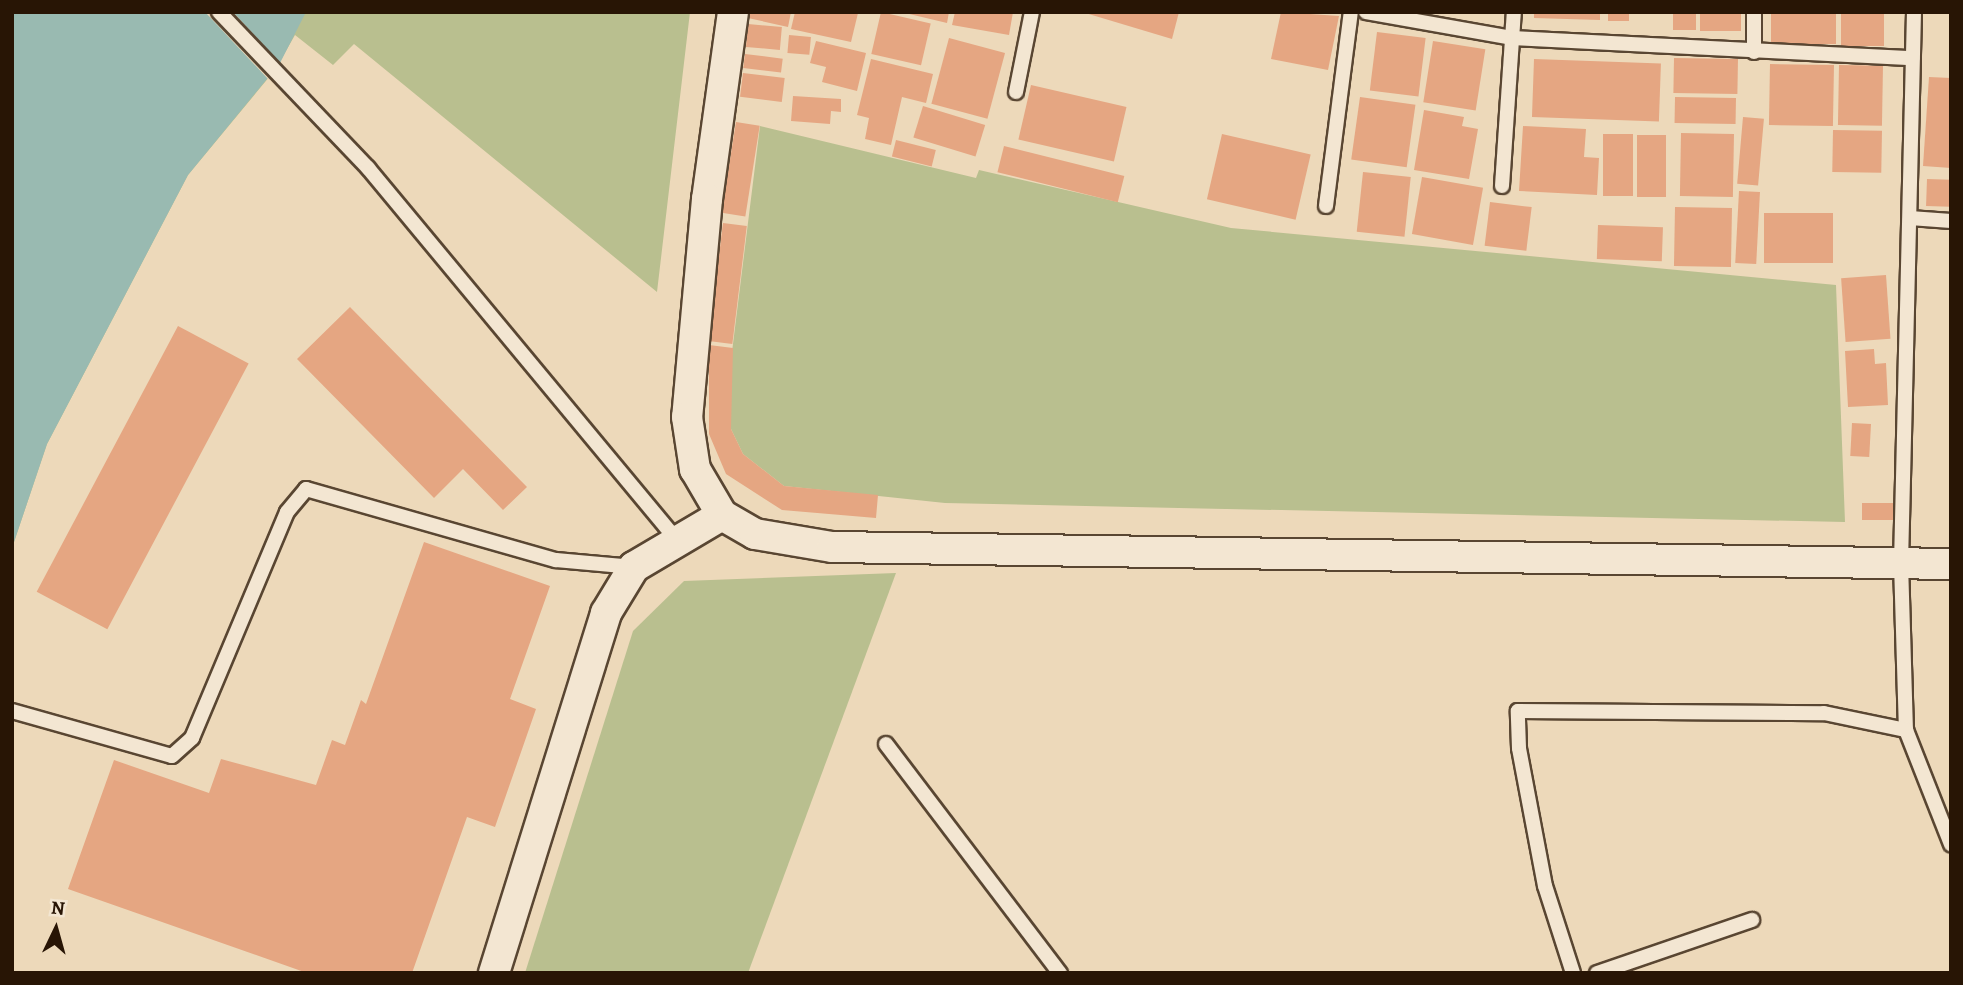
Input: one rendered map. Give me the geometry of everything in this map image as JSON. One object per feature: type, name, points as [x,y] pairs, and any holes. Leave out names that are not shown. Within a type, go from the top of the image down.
[{"type":"street","points":[[733,12],[707,199],[687,417],[695,469],[722,515],[755,534],[832,547],[1951,564]]},
{"type":"street","points":[[494,973],[582,677],[606,612],[634,567],[675,538],[722,515]]},
{"type":"lane","points":[[219,12],[368,168],[675,538]]},
{"type":"lane","points":[[1016,92],[1032,12]]},
{"type":"lane","points":[[1326,206],[1351,12]]},
{"type":"lane","points":[[1366,12],[1512,38],[1913,58]]},
{"type":"lane","points":[[1502,186],[1514,12]]},
{"type":"lane","points":[[1754,12],[1754,52]]},
{"type":"lane","points":[[1914,12],[1901,563],[1906,730],[1951,844]]},
{"type":"lane","points":[[1910,218],[1951,221]]},
{"type":"lane","points":[[12,711],[172,756],[192,738],[288,512],[306,489],[556,560],[634,567]]},
{"type":"lane","points":[[1573,973],[1545,886],[1519,748],[1518,711],[1824,713],[1906,730]]},
{"type":"lane","points":[[886,744],[1060,973]]},
{"type":"lane","points":[[1597,973],[1752,920]]},
{"type":"green space","points":[[12,12],[690,12],[657,292],[354,44],[333,65],[295,35],[275,70],[188,175],[47,444],[12,548]]},
{"type":"green space","points":[[760,126],[976,178],[979,170],[1231,228],[1836,285],[1845,522],[945,503],[784,486],[743,454],[731,429],[729,376]]},
{"type":"green space","points":[[896,573],[748,973],[525,973],[633,631],[684,581]]},
{"type":"water","points":[[12,12],[306,12],[280,63],[188,175],[47,444],[12,548]]},
{"type":"pier","points":[[205,12],[233,12],[280,63],[268,79]]},
{"type":"building","points":[[749,12],[791,12],[788,27],[748,18]]},
{"type":"building","points":[[795,12],[858,13],[851,42],[791,29]]},
{"type":"building","points":[[881,12],[931,23],[921,65],[871,54]]},
{"type":"building","points":[[901,12],[949,12],[947,23]]},
{"type":"building","points":[[955,12],[1013,12],[1009,35],[952,25]]},
{"type":"building","points":[[1082,12],[1179,12],[1172,39]]},
{"type":"building","points":[[1281,12],[1339,16],[1328,70],[1271,59]]},
{"type":"building","points":[[1534,12],[1600,12],[1600,20],[1534,18]]},
{"type":"building","points":[[1608,12],[1629,12],[1629,21],[1608,21]]},
{"type":"building","points":[[1673,12],[1696,12],[1696,30],[1673,30]]},
{"type":"building","points":[[1700,12],[1741,12],[1741,31],[1700,31]]},
{"type":"building","points":[[1771,12],[1836,12],[1836,44],[1771,44]]},
{"type":"building","points":[[1841,12],[1884,12],[1884,46],[1841,46]]},
{"type":"building","points":[[748,24],[782,27],[780,50],[746,47]]},
{"type":"building","points":[[1377,32],[1426,38],[1418,97],[1370,91]]},
{"type":"building","points":[[789,35],[811,37],[809,55],[787,53]]},
{"type":"building","points":[[949,38],[1005,53],[987,119],[931,104]]},
{"type":"building","points":[[816,41],[866,53],[857,91],[822,82],[826,67],[810,63]]},
{"type":"building","points":[[1433,41],[1485,49],[1476,111],[1423,102]]},
{"type":"building","points":[[745,54],[783,59],[781,73],[743,68]]},
{"type":"building","points":[[1674,58],[1738,59],[1737,94],[1673,93]]},
{"type":"building","points":[[871,59],[933,74],[926,103],[902,97],[891,145],[865,139],[869,118],[857,115]]},
{"type":"building","points":[[1534,59],[1661,63],[1659,121],[1532,117]]},
{"type":"building","points":[[1770,64],[1834,65],[1833,126],[1769,125]]},
{"type":"building","points":[[1839,65],[1883,66],[1882,126],[1838,125]]},
{"type":"building","points":[[743,73],[785,78],[782,102],[740,97]]},
{"type":"building","points":[[1929,77],[1951,78],[1951,168],[1923,166]]},
{"type":"building","points":[[1031,85],[1126,107],[1114,162],[1018,140]]},
{"type":"building","points":[[793,96],[841,99],[841,112],[831,111],[830,124],[791,121]]},
{"type":"building","points":[[1360,97],[1415,105],[1407,167],[1351,159]]},
{"type":"building","points":[[1675,97],[1736,98],[1736,124],[1675,123]]},
{"type":"building","points":[[923,106],[985,125],[976,157],[913,138]]},
{"type":"building","points":[[1424,110],[1464,117],[1462,126],[1478,129],[1469,179],[1414,170]]},
{"type":"building","points":[[1743,117],[1764,119],[1758,186],[1737,184]]},
{"type":"building","points":[[736,122],[760,126],[745,217],[722,213]]},
{"type":"building","points":[[1523,126],[1586,129],[1584,157],[1599,158],[1597,195],[1519,191]]},
{"type":"building","points":[[1833,130],[1882,131],[1881,173],[1832,172]]},
{"type":"building","points":[[1681,133],[1734,134],[1733,197],[1680,196]]},
{"type":"building","points":[[1222,134],[1311,154],[1296,220],[1207,199]]},
{"type":"building","points":[[1603,134],[1633,134],[1633,196],[1603,196]]},
{"type":"building","points":[[1637,135],[1666,135],[1666,197],[1637,197]]},
{"type":"building","points":[[896,140],[936,150],[932,166],[892,156]]},
{"type":"building","points":[[1004,146],[1124,176],[1118,202],[997,172]]},
{"type":"building","points":[[1363,172],[1411,177],[1404,237],[1357,232]]},
{"type":"building","points":[[1422,177],[1483,188],[1473,245],[1412,234]]},
{"type":"building","points":[[1927,179],[1951,180],[1950,207],[1926,206]]},
{"type":"building","points":[[1739,191],[1760,192],[1756,264],[1735,263]]},
{"type":"building","points":[[1490,202],[1532,207],[1526,251],[1485,246]]},
{"type":"building","points":[[1675,207],[1732,208],[1731,267],[1674,266]]},
{"type":"building","points":[[1764,213],[1833,213],[1833,263],[1764,263]]},
{"type":"building","points":[[723,223],[747,226],[732,344],[708,341]]},
{"type":"building","points":[[1598,225],[1663,227],[1662,261],[1597,259]]},
{"type":"building","points":[[1886,275],[1890,339],[1846,342],[1841,278]]},
{"type":"building","points":[[350,307],[527,487],[503,510],[463,469],[434,498],[297,359]]},
{"type":"building","points":[[178,326],[249,364],[107,629],[37,592]]},
{"type":"building","points":[[709,345],[733,348],[731,429],[743,454],[784,486],[878,495],[876,518],[782,510],[726,474],[709,434]]},
{"type":"building","points":[[1874,349],[1875,364],[1886,363],[1888,405],[1848,407],[1845,351]]},
{"type":"building","points":[[1852,423],[1871,424],[1869,457],[1850,456]]},
{"type":"building","points":[[1862,503],[1893,503],[1893,520],[1862,520]]},
{"type":"building","points":[[424,542],[550,586],[510,699],[536,709],[495,827],[467,817],[412,973],[307,973],[68,889],[114,760],[209,793],[221,759],[316,785],[332,740],[345,745],[361,700],[366,704]]}]
